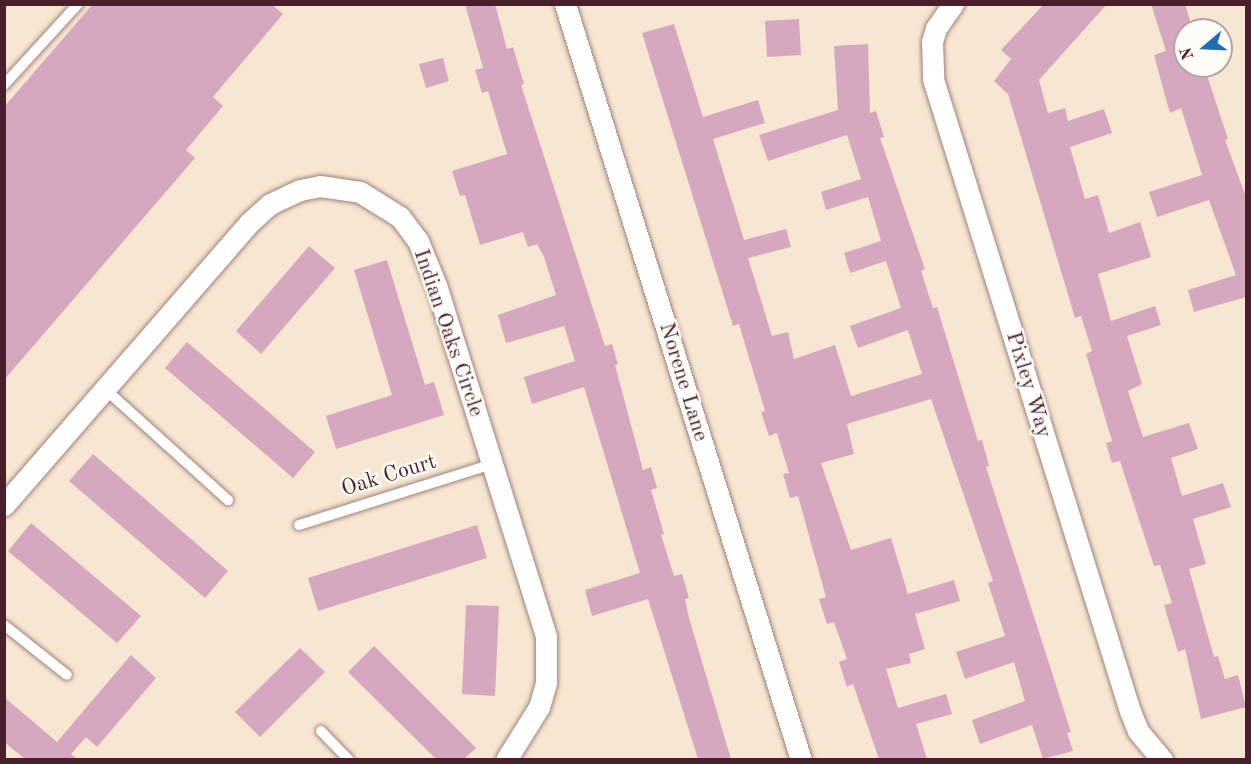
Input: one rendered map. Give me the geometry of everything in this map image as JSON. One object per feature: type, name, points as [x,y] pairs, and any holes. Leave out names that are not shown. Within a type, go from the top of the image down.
[{"type":"street","name":"Norene Lane","points":[[565,4],[801,759]]},
{"type":"street","name":"Pixley Way","points":[[953,4],[936,28],[932,42],[933,79],[1130,711],[1144,740],[1162,759]]},
{"type":"street","name":"Indian Oaks Circle","points":[[4,505],[250,222],[270,204],[300,190],[340,187],[360,192],[386,205],[418,241],[537,607],[548,662],[539,708],[506,759]]},
{"type":"lane","points":[[4,85],[78,4]]},
{"type":"lane","points":[[105,389],[228,500]]},
{"type":"lane","name":"Oak Court","points":[[299,525],[492,464]]},
{"type":"lane","points":[[4,625],[67,675]]},
{"type":"lane","points":[[321,731],[349,759]]},
{"type":"building","points":[[93,4],[271,4],[283,14],[213,97],[223,106],[186,150],[195,158],[4,380],[4,107]]},
{"type":"building","points":[[465,4],[495,4],[507,49],[513,47],[524,84],[521,85],[605,346],[612,344],[618,364],[615,365],[643,470],[651,467],[657,488],[651,490],[664,534],[661,535],[674,576],[682,574],[689,598],[685,599],[689,618],[731,759],[698,759],[648,599],[592,616],[585,590],[640,573],[584,387],[532,404],[524,377],[575,361],[564,326],[506,343],[498,315],[556,295],[544,257],[537,244],[528,247],[523,232],[480,245],[465,195],[460,196],[452,171],[507,154],[488,91],[482,93],[475,70],[483,68]]},
{"type":"building","points":[[1044,4],[1107,4],[1039,80],[1048,113],[1065,108],[1068,121],[1104,109],[1112,133],[1070,147],[1085,199],[1098,195],[1109,233],[1140,222],[1151,257],[1098,274],[1111,321],[1155,306],[1161,325],[1127,336],[1142,384],[1128,391],[1143,437],[1189,423],[1198,449],[1171,458],[1182,496],[1223,483],[1231,507],[1193,519],[1206,564],[1189,569],[1214,657],[1218,656],[1225,679],[1238,675],[1246,707],[1201,719],[1185,649],[1178,652],[1164,605],[1172,603],[1160,565],[1154,566],[1120,461],[1112,463],[1106,443],[1112,441],[1086,354],[1092,351],[1081,316],[1075,318],[1008,94],[994,81],[1011,59],[1001,50]]},
{"type":"building","points":[[1151,4],[1185,4],[1189,18],[1173,18],[1173,78],[1208,78],[1228,139],[1225,140],[1246,197],[1246,297],[1194,312],[1188,290],[1236,275],[1209,200],[1157,217],[1149,192],[1202,175],[1181,108],[1170,113],[1154,55],[1166,51]]},
{"type":"building","points":[[799,19],[801,55],[767,57],[765,21]]},
{"type":"building","points":[[674,24],[703,117],[758,100],[765,123],[713,139],[744,240],[786,229],[791,247],[748,258],[772,336],[788,332],[794,359],[835,345],[851,396],[922,374],[908,330],[858,348],[850,326],[901,308],[886,261],[850,273],[844,253],[881,241],[868,197],[826,210],[821,192],[861,179],[847,135],[768,161],[759,135],[838,110],[834,46],[868,44],[870,113],[876,111],[884,137],[880,138],[925,269],[921,271],[933,308],[937,307],[978,441],[982,440],[989,466],[986,467],[1071,732],[1067,733],[1073,751],[1043,759],[1032,725],[980,744],[972,720],[1025,701],[1014,662],[965,679],[956,652],[1005,636],[988,583],[993,581],[931,399],[847,424],[854,454],[821,463],[851,550],[891,538],[908,594],[954,580],[960,601],[915,614],[925,649],[909,654],[911,663],[886,669],[898,708],[946,694],[952,714],[916,724],[927,759],[879,759],[853,684],[847,687],[839,662],[847,659],[834,622],[827,624],[819,599],[826,597],[798,496],[790,498],[783,474],[789,473],[777,433],[769,436],[761,412],[765,411],[739,324],[733,326],[642,33]]},
{"type":"building","points":[[443,58],[449,81],[426,88],[419,64]]},
{"type":"building","points":[[309,246],[335,268],[261,354],[236,331]]},
{"type":"building","points":[[387,260],[425,385],[434,382],[444,415],[336,449],[326,416],[392,395],[354,270]]},
{"type":"building","points":[[187,342],[315,452],[293,478],[165,368]]},
{"type":"building","points":[[93,454],[228,571],[205,598],[69,481]]},
{"type":"building","points":[[31,523],[141,616],[117,643],[8,551]]},
{"type":"building","points":[[477,525],[487,558],[318,611],[308,578]]},
{"type":"building","points":[[466,605],[499,606],[495,696],[462,694]]},
{"type":"building","points":[[374,646],[476,748],[464,759],[436,759],[348,672]]},
{"type":"building","points":[[300,648],[325,672],[260,737],[235,712]]},
{"type":"building","points":[[131,655],[156,678],[97,747],[86,737],[71,754],[77,759],[25,759],[4,742],[4,697],[57,742]]}]
